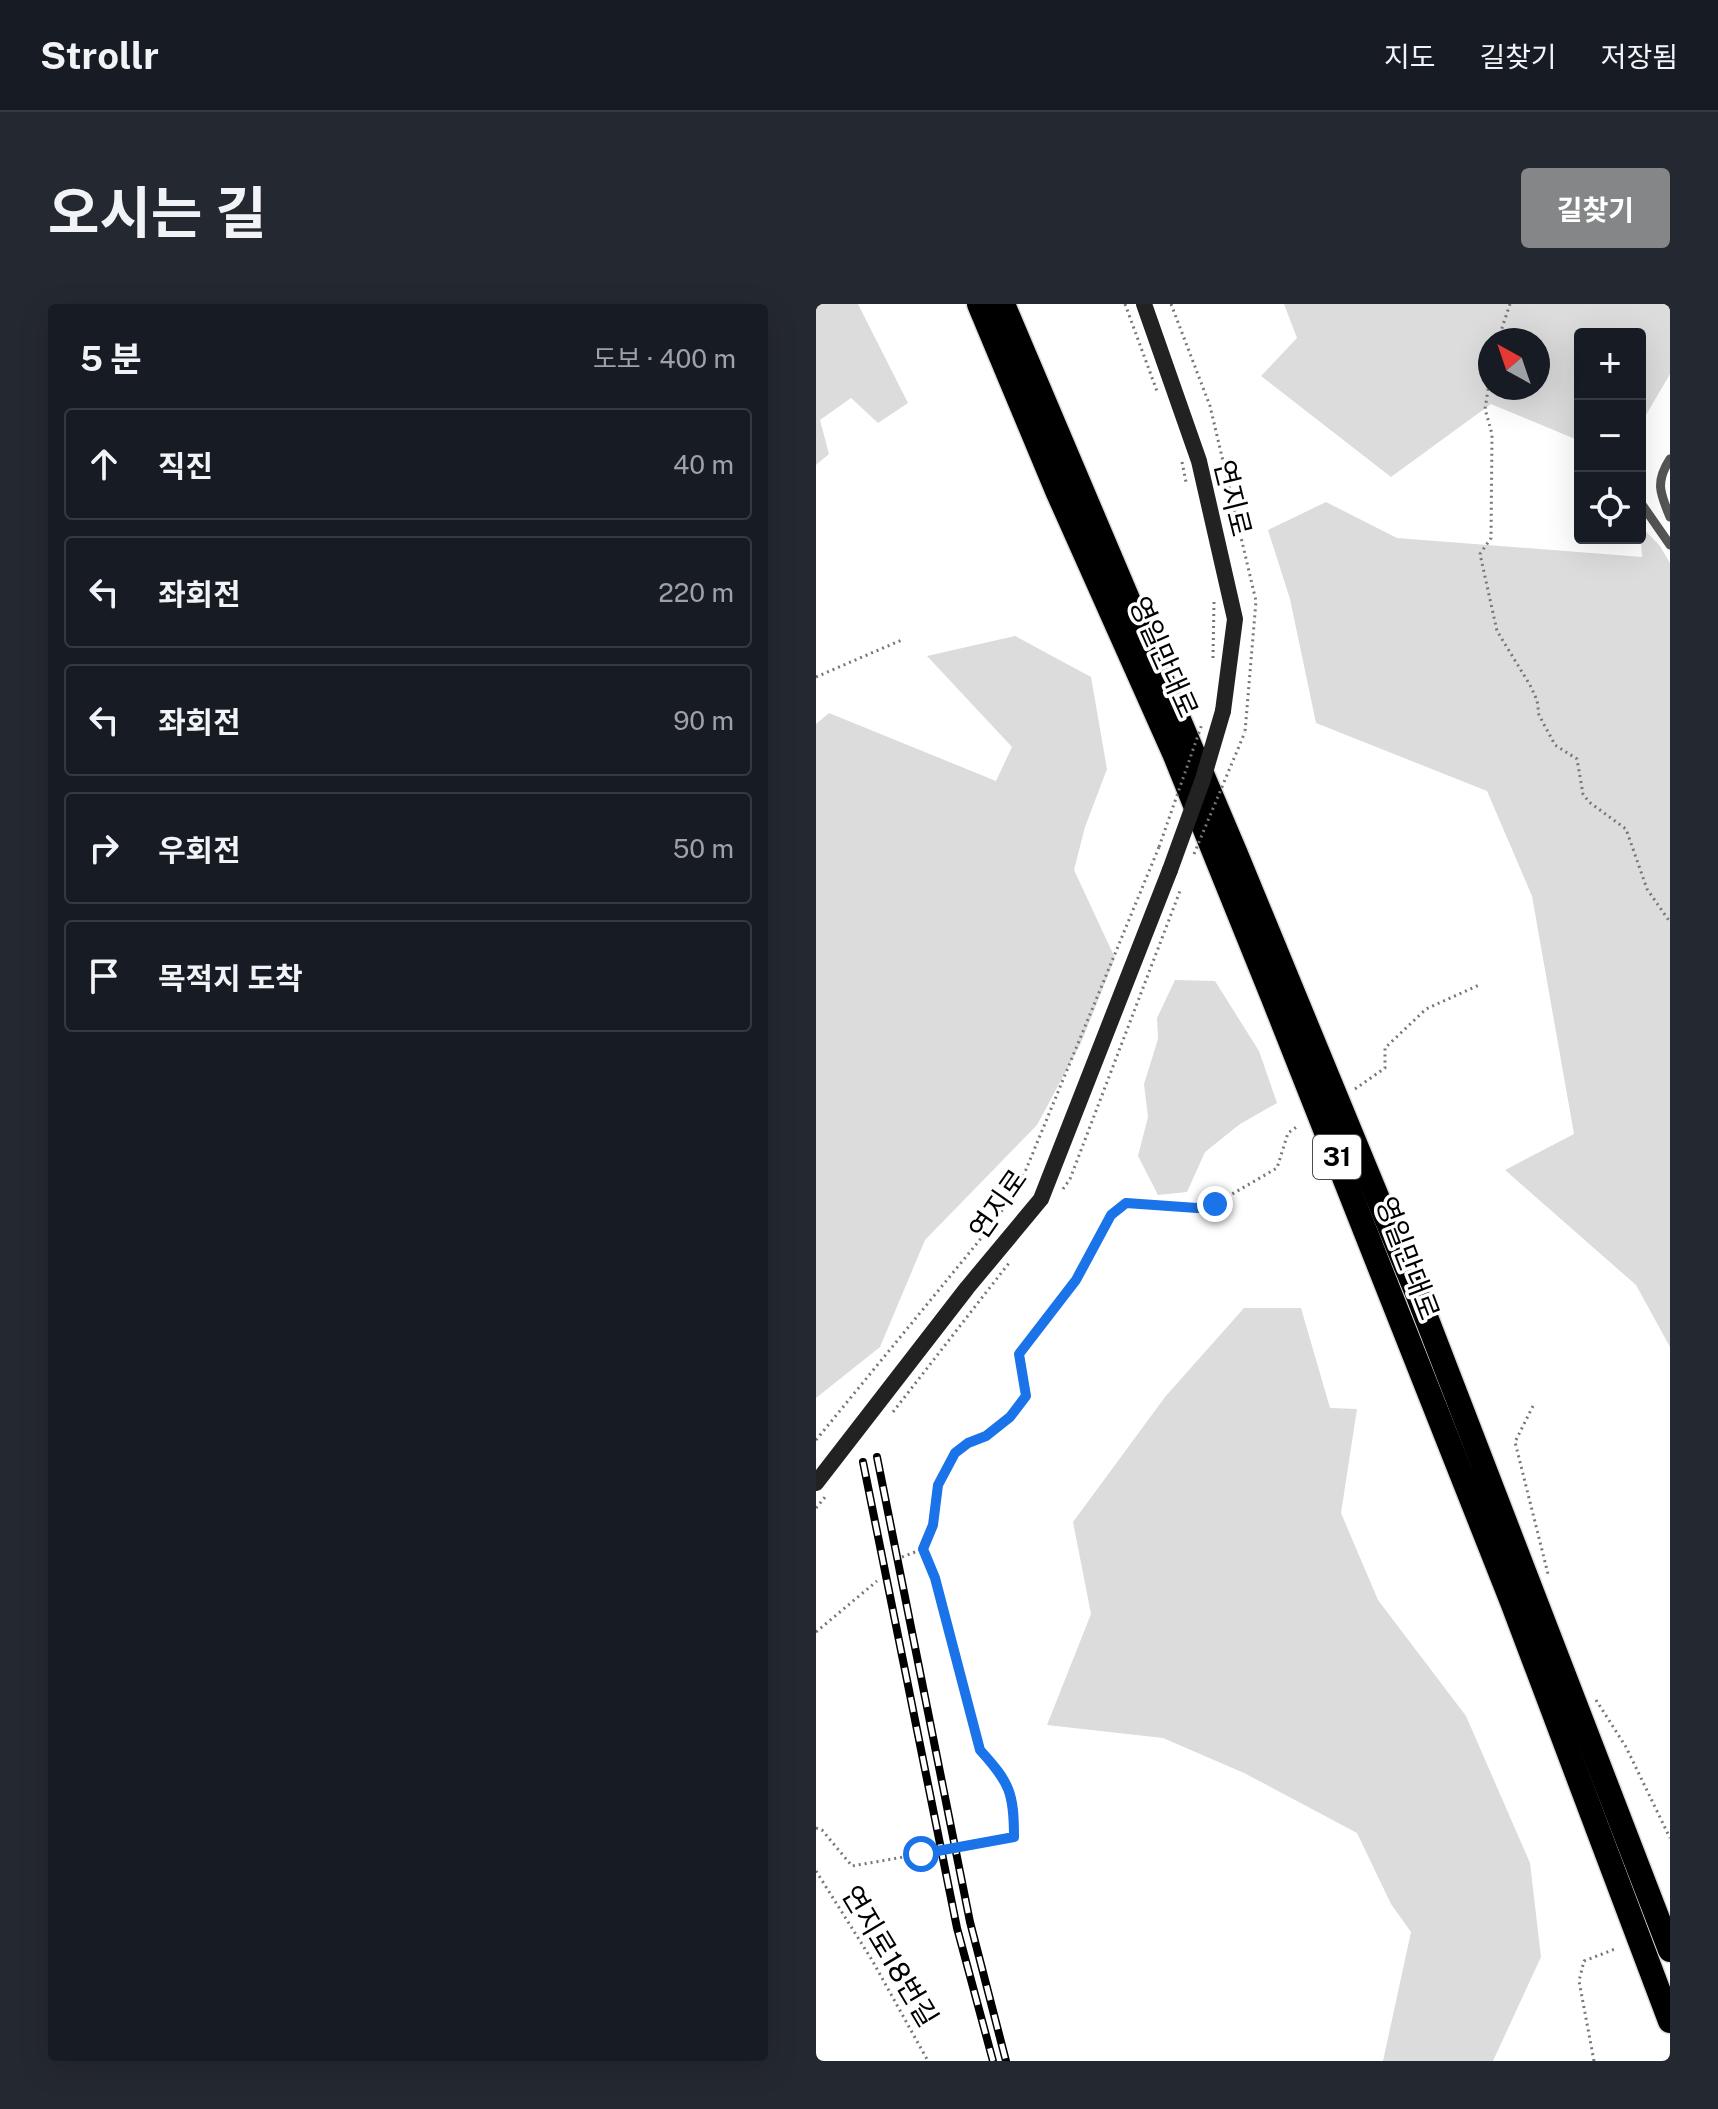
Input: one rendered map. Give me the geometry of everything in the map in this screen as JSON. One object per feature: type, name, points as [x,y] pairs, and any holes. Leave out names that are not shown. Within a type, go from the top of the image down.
[{"type":"highway","name":"영일만대로","points":[[979,304],[1074,529],[1174,753],[1336,1155],[1512,1602],[1670,2021]]},
{"type":"highway","name":"영일만대로","points":[[1003,304],[1236,854],[1418,1296],[1670,1950]]},
{"type":"highway","points":[[1032,332],[1076,454],[1099,533]]},
{"type":"highway","points":[[990,380],[1009,408],[1032,456],[1074,529]]},
{"type":"main road","name":"연지로","points":[[816,1483],[967,1288],[1041,1199],[1170,870],[1203,779],[1223,711],[1235,619],[1199,461],[1144,304]]},
{"type":"lane","points":[[1670,459],[1660,477],[1660,495],[1670,517]]},
{"type":"lane","points":[[1646,510],[1670,545]]},
{"type":"path","points":[[1125,304],[1160,401]]},
{"type":"path","points":[[1502,328],[1510,304]]},
{"type":"path","points":[[1486,400],[1485,409],[1492,434],[1491,538],[1480,554],[1497,631],[1530,685],[1539,715],[1555,745],[1577,759],[1583,794],[1589,802],[1626,829],[1647,889],[1670,922]]},
{"type":"path","points":[[1180,457],[1187,485]]},
{"type":"path","points":[[1213,667],[1214,598]]},
{"type":"path","points":[[816,677],[904,639]]},
{"type":"path","points":[[816,1440],[1018,1189],[1159,847],[1202,723]]},
{"type":"path","points":[[1194,853],[1245,732]]},
{"type":"path","points":[[1353,1090],[1385,1068],[1385,1048],[1417,1016],[1479,985]]},
{"type":"path","points":[[816,1828],[822,1830],[852,1866],[1014,1837],[1014,1800],[996,1768],[980,1750],[935,1578],[923,1549],[933,1525],[938,1485],[955,1453],[968,1443],[986,1436],[1010,1417],[1026,1396],[1019,1354],[1076,1280],[1111,1215],[1126,1203],[1197,1208],[1215,1204],[1277,1168],[1288,1133],[1298,1126]]},
{"type":"path","points":[[1533,1406],[1515,1442],[1550,1581]]},
{"type":"path","points":[[902,1557],[923,1549]]},
{"type":"path","points":[[816,1632],[877,1581]]},
{"type":"path","points":[[1592,1694],[1626,1747],[1670,1838]]},
{"type":"path","name":"연지로18번길","points":[[816,1871],[872,1960],[928,2061]]},
{"type":"path","points":[[1594,2061],[1579,1981],[1584,1961],[1615,1949]]},
{"type":"shaded area","points":[[816,304],[858,304],[908,403],[878,423],[851,398],[820,420],[829,454],[816,465]]},
{"type":"shaded area","points":[[1284,304],[1670,304],[1670,374],[1646,415],[1646,328],[1574,328],[1574,439],[1491,404],[1391,477],[1261,376],[1297,338]]},
{"type":"shaded area","points":[[1326,502],[1397,538],[1642,557],[1641,544],[1646,544],[1646,531],[1670,563],[1670,1347],[1636,1285],[1505,1170],[1574,1134],[1532,896],[1487,791],[1316,723],[1290,599],[1268,530]]},
{"type":"shaded area","points":[[1015,636],[1091,677],[1107,769],[1085,827],[1074,870],[1115,958],[1081,1043],[1037,1125],[925,1240],[880,1347],[816,1398],[816,724],[829,713],[996,781],[1012,747],[927,656]]},
{"type":"shaded area","points":[[1175,980],[1215,981],[1259,1051],[1277,1103],[1240,1124],[1205,1152],[1187,1192],[1158,1195],[1138,1156],[1148,1117],[1144,1084],[1158,1039],[1157,1018]]},
{"type":"shaded area","points":[[1244,1308],[1301,1308],[1330,1408],[1357,1409],[1341,1513],[1378,1600],[1466,1716],[1530,1863],[1541,1957],[1493,2061],[1383,2061],[1411,1932],[1391,1904],[1357,1833],[1244,1773],[1163,1738],[1047,1725],[1091,1614],[1073,1522],[1165,1397]]},
{"type":"railway","points":[[877,1457],[970,1922],[1006,2061]]},
{"type":"railway","points":[[863,1462],[957,1928],[993,2061]]},
{"type":"route","points":[[921,1854],[1014,1837],[1014,1800],[996,1768],[980,1750],[935,1578],[923,1549],[933,1525],[938,1485],[955,1453],[968,1443],[986,1436],[1010,1417],[1026,1396],[1019,1354],[1076,1280],[1111,1215],[1126,1203],[1197,1208],[1215,1204]]}]
